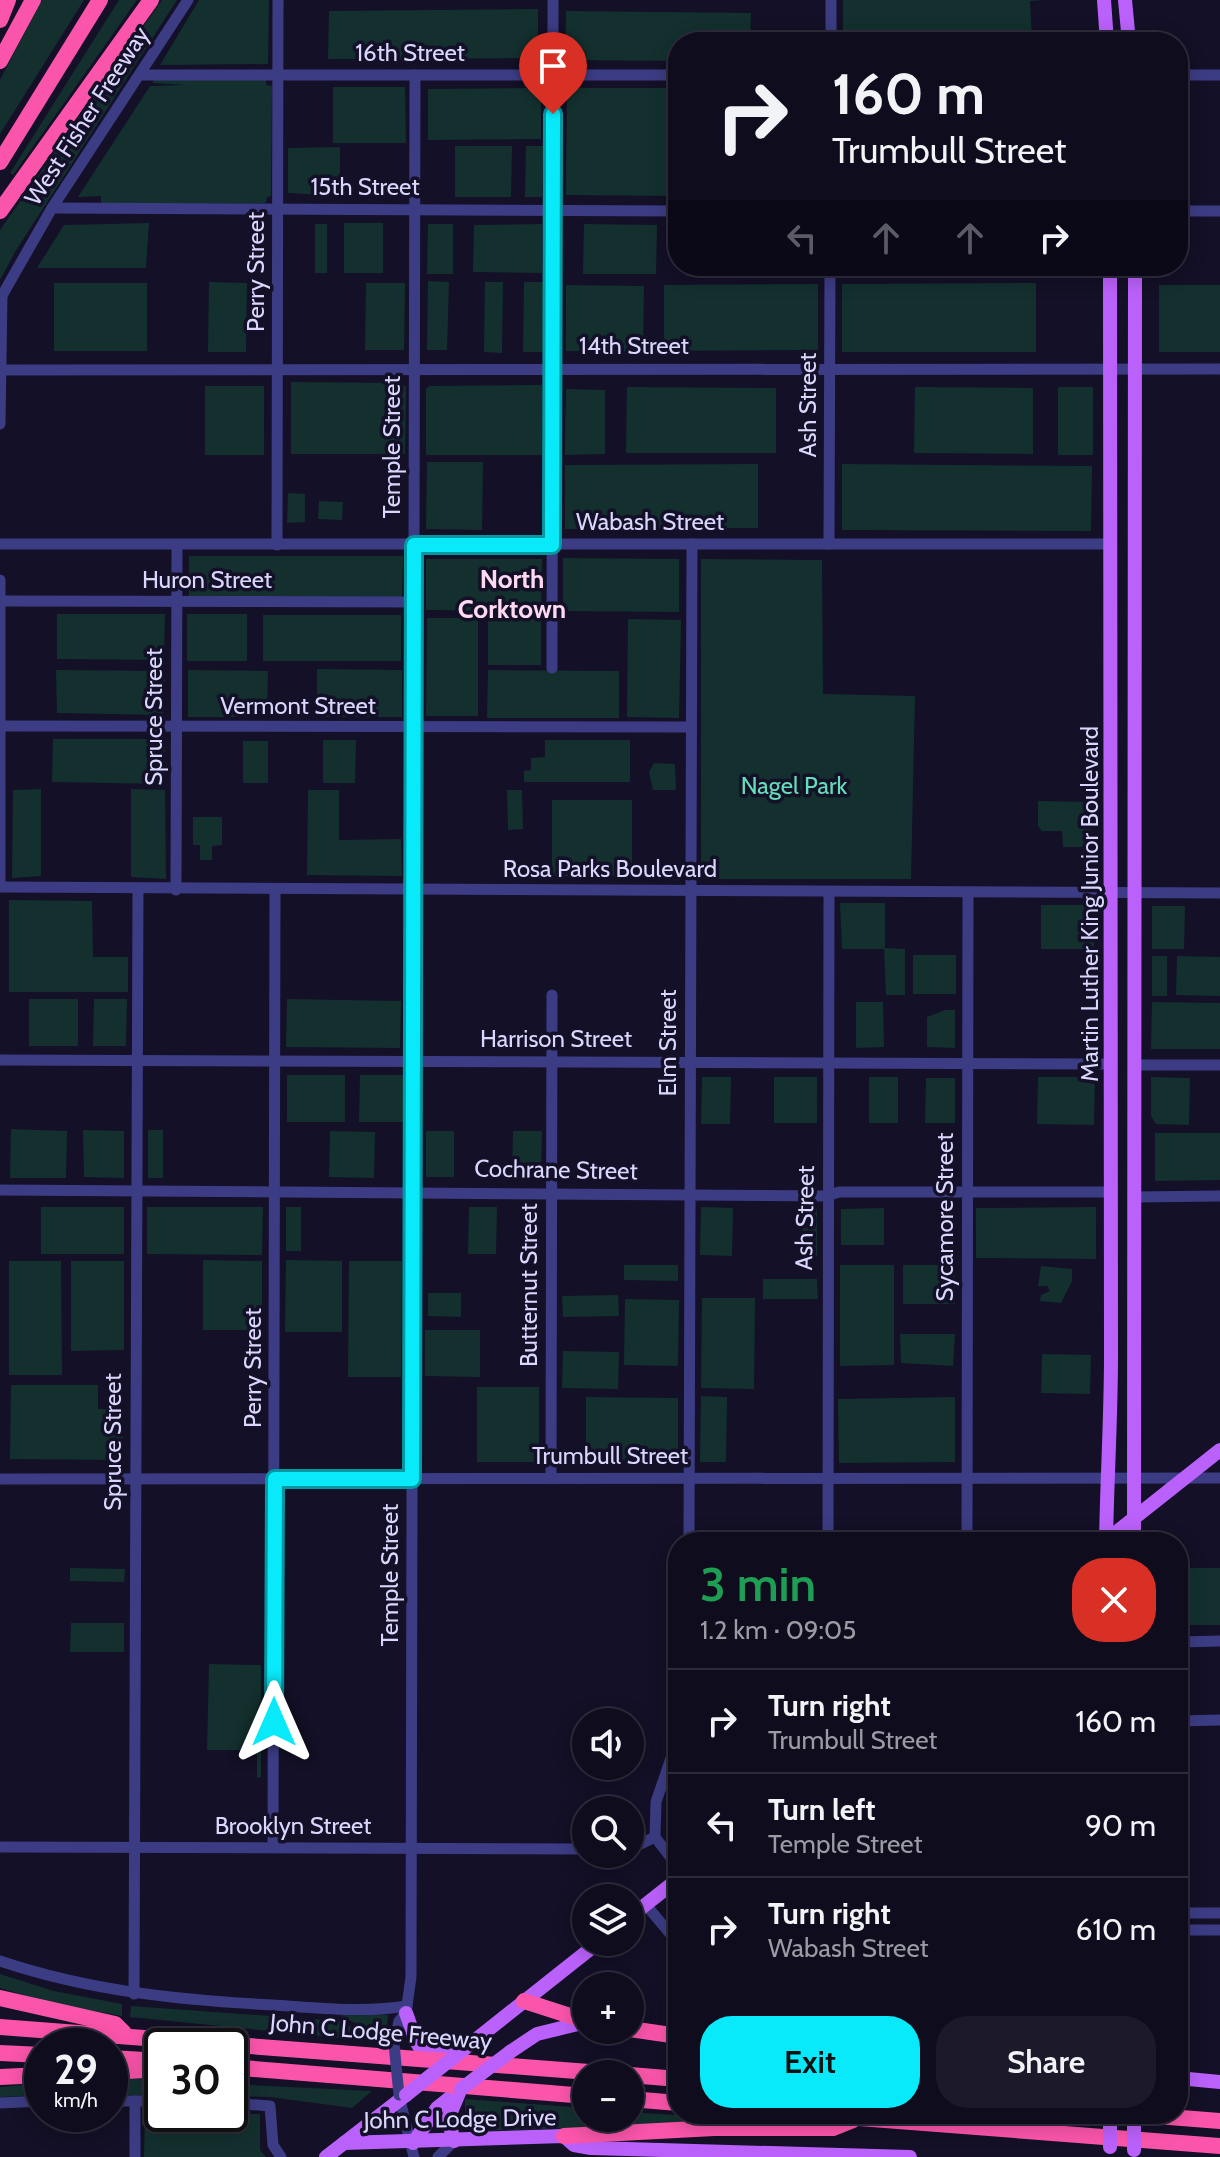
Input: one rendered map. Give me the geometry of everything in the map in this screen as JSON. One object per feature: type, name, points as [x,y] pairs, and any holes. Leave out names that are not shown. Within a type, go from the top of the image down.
[{"type":"highway","points":[[0,20],[8,0]]},
{"type":"highway","points":[[0,61],[33,0]]},
{"type":"highway","points":[[0,162],[100,0]]},
{"type":"highway","points":[[65,57],[108,0]]},
{"type":"highway","points":[[0,211],[151,0]]},
{"type":"highway","points":[[0,1998],[115,2024],[119,2028]]},
{"type":"highway","points":[[524,2001],[572,2017]]},
{"type":"highway","name":"John C Lodge Freeway","points":[[0,2027],[24,2028]]},
{"type":"highway","points":[[644,2031],[668,2035]]},
{"type":"highway","name":"John C Lodge Freeway","points":[[128,2034],[572,2070]]},
{"type":"highway","points":[[0,2053],[24,2054]]},
{"type":"highway","name":"John C Lodge Freeway","points":[[248,2068],[572,2095]]},
{"type":"highway","points":[[0,2077],[24,2076]]},
{"type":"highway","points":[[644,2076],[668,2078]]},
{"type":"highway","points":[[644,2100],[668,2102]]},
{"type":"highway","points":[[1188,2118],[1220,2121]]},
{"type":"highway","points":[[564,2136],[714,2128],[833,2128],[843,2124]]},
{"type":"highway","points":[[936,2124],[1220,2146]]},
{"type":"main road","points":[[1104,0],[1106,32]]},
{"type":"main road","points":[[1125,0],[1128,32]]},
{"type":"main road","name":"Martin Luther King Junior Boulevard","points":[[1107,1532],[1110,1478],[1112,1192],[1108,927],[1113,641],[1109,544],[1110,276]]},
{"type":"main road","name":"Martin Luther King Junior Boulevard","points":[[1134,1532],[1135,276]]},
{"type":"main road","points":[[1109,329],[1124,338],[1134,326]]},
{"type":"main road","points":[[1112,594],[1124,604],[1136,595]]},
{"type":"main road","points":[[1113,641],[1117,632],[1123,629],[1136,643]]},
{"type":"main road","points":[[1108,927],[1121,915],[1135,925]]},
{"type":"main road","points":[[1111,1105],[1114,1114],[1123,1118],[1135,1108]]},
{"type":"main road","points":[[1112,1155],[1124,1142],[1135,1148]]},
{"type":"main road","points":[[1111,1310],[1122,1321],[1134,1304]]},
{"type":"main road","points":[[1111,1357],[1121,1340],[1134,1352]]},
{"type":"main road","points":[[1117,1532],[1220,1450]]},
{"type":"main road","points":[[646,1905],[668,1887]]},
{"type":"main road","points":[[326,2157],[581,1956]]},
{"type":"main road","points":[[407,2010],[415,2045],[438,2053],[464,2049]]},
{"type":"main road","points":[[414,2150],[430,2117],[510,2052],[537,2034],[572,2025]]},
{"type":"main road","points":[[1188,2079],[1220,2082]]},
{"type":"main road","points":[[454,2141],[448,2119],[456,2095]]},
{"type":"main road","points":[[1110,2124],[1110,2152]]},
{"type":"main road","points":[[1133,2124],[1134,2153]]},
{"type":"main road","name":"John C Lodge Drive","points":[[344,2143],[414,2150],[454,2141],[564,2136],[574,2145],[636,2153],[910,2157]]},
{"type":"street","name":"West Fisher Freeway","points":[[1,297],[52,208],[142,75],[188,0]]},
{"type":"street","name":"Perry Street","points":[[277,545],[278,0]]},
{"type":"street","points":[[552,668],[553,0]]},
{"type":"street","points":[[831,0],[831,32]]},
{"type":"street","name":"16th Street","points":[[142,75],[668,75]]},
{"type":"street","name":"Temple Street","points":[[414,2150],[401,2097],[394,2044],[399,2021],[407,2010],[411,1977],[415,75]]},
{"type":"street","points":[[1188,75],[1220,75]]},
{"type":"street","name":"15th Street","points":[[52,208],[668,211]]},
{"type":"street","points":[[1188,211],[1220,211]]},
{"type":"street","name":"Ash Street","points":[[829,544],[830,276]]},
{"type":"street","points":[[0,424],[1,297]]},
{"type":"street","name":"14th Street","points":[[1,370],[1220,369]]},
{"type":"street","name":"Wabash Street","points":[[0,544],[1109,544]]},
{"type":"street","name":"Elm Street","points":[[689,1532],[692,544]]},
{"type":"street","name":"Spruce Street","points":[[176,890],[177,545]]},
{"type":"street","points":[[0,580],[0,886]]},
{"type":"street","name":"Huron Street","points":[[1,601],[414,602]]},
{"type":"street","name":"Vermont Street","points":[[2,726],[414,729],[691,727]]},
{"type":"street","name":"Rosa Parks Boulevard","points":[[0,886],[138,890],[1220,893]]},
{"type":"street","name":"Spruce Street","points":[[134,1994],[138,890]]},
{"type":"street","name":"Perry Street","points":[[273,1847],[275,890]]},
{"type":"street","name":"Ash Street","points":[[828,1532],[829,893]]},
{"type":"street","name":"Sycamore Street","points":[[967,1532],[968,893]]},
{"type":"street","name":"Butternut Street","points":[[551,1478],[552,995]]},
{"type":"street","name":"Harrison Street","points":[[0,1060],[1112,1064]]},
{"type":"street","points":[[1135,1065],[1220,1065]]},
{"type":"street","name":"Cochrane Street","points":[[0,1190],[551,1191],[827,1196],[839,1192],[1112,1192]]},
{"type":"street","points":[[1135,1197],[1220,1196]]},
{"type":"street","name":"Trumbull Street","points":[[0,1479],[1220,1478]]},
{"type":"street","points":[[1188,1642],[1220,1641]]},
{"type":"street","points":[[1188,1721],[1220,1720]]},
{"type":"street","points":[[668,1767],[656,1802],[655,1837],[668,1854]]},
{"type":"street","points":[[644,1842],[655,1837]]},
{"type":"street","name":"Brooklyn Street","points":[[0,1847],[572,1849]]},
{"type":"street","points":[[646,1905],[668,1931]]},
{"type":"street","points":[[1188,1913],[1220,1913]]},
{"type":"street","points":[[1188,1930],[1220,1930]]},
{"type":"street","points":[[0,1961],[66,1981],[134,1994],[339,2010],[407,2010]]},
{"type":"street","points":[[128,2101],[144,2101]]},
{"type":"street","points":[[135,2101],[135,2157]]},
{"type":"street","points":[[0,2103],[24,2102]]},
{"type":"street","points":[[248,2104],[270,2106],[273,2145],[281,2157]]},
{"type":"street","points":[[438,2157],[454,2141]]},
{"type":"green space","points":[[42,0],[84,0],[0,134],[0,80]]},
{"type":"green space","points":[[119,0],[137,0],[13,175],[10,173]]},
{"type":"green space","points":[[162,0],[177,0],[0,280],[0,230]]},
{"type":"green space","points":[[199,0],[269,0],[268,64],[160,65]]},
{"type":"green space","points":[[843,0],[1045,0],[1030,1],[1032,32],[843,32]]},
{"type":"green space","points":[[538,9],[538,58],[328,59],[329,11]]},
{"type":"green space","points":[[566,11],[751,13],[750,32],[668,32],[668,61],[565,60]]},
{"type":"green space","points":[[155,79],[266,79],[266,85],[272,86],[271,196],[267,197],[266,203],[101,203],[101,196],[78,197],[150,86],[185,85],[152,83]]},
{"type":"green space","points":[[333,87],[405,87],[406,143],[333,143]]},
{"type":"green space","points":[[541,88],[541,139],[428,140],[428,89]]},
{"type":"green space","points":[[567,88],[668,88],[668,196],[566,195]]},
{"type":"green space","points":[[455,146],[512,146],[511,197],[455,197]]},
{"type":"green space","points":[[526,146],[543,146],[542,197],[525,197]]},
{"type":"green space","points":[[340,147],[340,196],[288,193],[288,148]]},
{"type":"green space","points":[[149,223],[146,268],[37,268],[64,225]]},
{"type":"green space","points":[[344,223],[383,223],[383,273],[344,273]]},
{"type":"green space","points":[[315,224],[327,224],[327,273],[315,273]]},
{"type":"green space","points":[[428,224],[453,224],[453,274],[427,274]]},
{"type":"green space","points":[[542,224],[542,273],[473,272],[474,225]]},
{"type":"green space","points":[[584,224],[657,225],[656,274],[583,274]]},
{"type":"green space","points":[[428,281],[449,282],[447,350],[427,350]]},
{"type":"green space","points":[[209,282],[247,283],[246,352],[208,352]]},
{"type":"green space","points":[[485,282],[503,282],[502,353],[484,352]]},
{"type":"green space","points":[[524,282],[544,282],[543,352],[523,352]]},
{"type":"green space","points":[[54,283],[147,283],[147,351],[54,351]]},
{"type":"green space","points":[[366,283],[405,283],[404,350],[365,350]]},
{"type":"green space","points":[[1036,283],[1036,352],[842,352],[842,284]]},
{"type":"green space","points":[[818,284],[818,350],[664,351],[664,285]]},
{"type":"green space","points":[[566,285],[644,286],[643,352],[566,351]]},
{"type":"green space","points":[[1159,285],[1220,285],[1220,352],[1159,352]]},
{"type":"green space","points":[[291,382],[401,383],[406,387],[405,454],[291,454]]},
{"type":"green space","points":[[542,385],[542,455],[426,455],[426,389],[429,386]]},
{"type":"green space","points":[[205,386],[264,386],[264,455],[205,455]]},
{"type":"green space","points":[[627,387],[776,388],[776,453],[626,453]]},
{"type":"green space","points":[[915,387],[1033,388],[1033,454],[914,453]]},
{"type":"green space","points":[[1058,387],[1093,387],[1093,455],[1058,455]]},
{"type":"green space","points":[[566,389],[605,390],[605,454],[565,455]]},
{"type":"green space","points":[[427,462],[483,462],[482,530],[426,529]]},
{"type":"green space","points":[[758,464],[758,528],[565,529],[565,465]]},
{"type":"green space","points":[[842,464],[1092,466],[1091,531],[842,530]]},
{"type":"green space","points":[[288,493],[305,494],[305,522],[287,523]]},
{"type":"green space","points":[[319,501],[343,502],[342,520],[318,519]]},
{"type":"green space","points":[[189,556],[403,556],[402,597],[189,596]]},
{"type":"green space","points":[[563,558],[679,559],[679,612],[563,611]]},
{"type":"green space","points":[[426,559],[542,559],[541,611],[426,610]]},
{"type":"green space","name":"Nagel Park","points":[[701,559],[822,560],[823,694],[915,696],[911,879],[701,879]]},
{"type":"green space","points":[[57,614],[165,614],[164,660],[57,659]]},
{"type":"green space","points":[[187,614],[247,614],[247,661],[187,661]]},
{"type":"green space","points":[[263,615],[401,615],[401,661],[263,661]]},
{"type":"green space","points":[[427,618],[478,618],[478,716],[426,716]]},
{"type":"green space","points":[[488,619],[541,619],[541,665],[488,665]]},
{"type":"green space","points":[[628,619],[681,620],[679,718],[627,717]]},
{"type":"green space","points":[[317,669],[402,670],[402,717],[317,717]]},
{"type":"green space","points":[[56,670],[165,671],[163,715],[57,713]]},
{"type":"green space","points":[[188,670],[268,671],[267,717],[188,717]]},
{"type":"green space","points":[[488,670],[619,671],[619,718],[487,718]]},
{"type":"green space","points":[[53,739],[165,739],[164,784],[52,782]]},
{"type":"green space","points":[[323,740],[356,740],[355,783],[323,783]]},
{"type":"green space","points":[[545,740],[630,740],[630,782],[524,782],[524,771],[531,770],[531,758],[545,757]]},
{"type":"green space","points":[[243,741],[268,741],[268,783],[243,783]]},
{"type":"green space","points":[[654,763],[675,764],[676,790],[653,790],[649,772]]},
{"type":"green space","points":[[41,789],[41,876],[12,878],[13,790]]},
{"type":"green space","points":[[131,789],[165,790],[166,879],[131,877]]},
{"type":"green space","points":[[308,790],[339,790],[339,840],[401,839],[402,876],[307,875]]},
{"type":"green space","points":[[507,790],[522,790],[523,829],[508,830]]},
{"type":"green space","points":[[552,800],[632,800],[632,876],[552,876]]},
{"type":"green space","points":[[1038,801],[1091,802],[1090,847],[1063,847],[1062,831],[1042,831],[1038,826]]},
{"type":"green space","points":[[193,817],[222,817],[222,845],[212,846],[212,860],[200,860],[200,845],[193,845]]},
{"type":"green space","points":[[9,900],[92,901],[93,957],[128,957],[128,992],[9,992]]},
{"type":"green space","points":[[840,903],[885,903],[885,948],[905,949],[905,995],[886,995],[884,949],[842,949]]},
{"type":"green space","points":[[1041,905],[1094,905],[1094,949],[1041,949]]},
{"type":"green space","points":[[1152,906],[1185,906],[1184,949],[1152,949]]},
{"type":"green space","points":[[913,955],[956,955],[956,994],[913,994]]},
{"type":"green space","points":[[1152,956],[1167,956],[1167,996],[1152,996]]},
{"type":"green space","points":[[1177,956],[1220,957],[1220,996],[1176,995]]},
{"type":"green space","points":[[29,999],[78,999],[78,1046],[29,1046]]},
{"type":"green space","points":[[94,999],[127,999],[126,1046],[93,1046]]},
{"type":"green space","points":[[287,999],[401,1001],[400,1048],[286,1047]]},
{"type":"green space","points":[[856,1002],[883,1002],[884,1047],[856,1048]]},
{"type":"green space","points":[[1152,1002],[1220,1003],[1220,1049],[1151,1049]]},
{"type":"green space","points":[[945,1010],[955,1010],[955,1048],[927,1047],[927,1017]]},
{"type":"green space","points":[[287,1075],[345,1075],[345,1122],[287,1122]]},
{"type":"green space","points":[[360,1075],[403,1075],[403,1122],[359,1122]]},
{"type":"green space","points":[[702,1077],[731,1077],[730,1124],[701,1124]]},
{"type":"green space","points":[[774,1077],[817,1077],[817,1123],[774,1123]]},
{"type":"green space","points":[[869,1077],[898,1077],[898,1123],[869,1123]]},
{"type":"green space","points":[[1038,1077],[1095,1077],[1094,1125],[1037,1124]]},
{"type":"green space","points":[[1151,1077],[1190,1078],[1189,1125],[1156,1124],[1151,1116]]},
{"type":"green space","points":[[926,1078],[955,1078],[955,1123],[925,1123]]},
{"type":"green space","points":[[11,1129],[67,1131],[66,1178],[10,1178]]},
{"type":"green space","points":[[83,1130],[124,1131],[124,1178],[84,1177]]},
{"type":"green space","points":[[148,1130],[163,1130],[163,1178],[148,1178]]},
{"type":"green space","points":[[330,1131],[375,1132],[374,1178],[329,1177]]},
{"type":"green space","points":[[426,1131],[454,1131],[454,1177],[426,1177]]},
{"type":"green space","points":[[513,1131],[542,1131],[541,1178],[512,1178]]},
{"type":"green space","points":[[1155,1133],[1220,1133],[1220,1180],[1155,1181]]},
{"type":"green space","points":[[41,1207],[124,1207],[124,1254],[41,1254]]},
{"type":"green space","points":[[147,1207],[263,1207],[262,1255],[147,1254]]},
{"type":"green space","points":[[286,1207],[301,1207],[301,1251],[286,1251]]},
{"type":"green space","points":[[469,1207],[497,1207],[496,1254],[468,1254]]},
{"type":"green space","points":[[701,1207],[733,1208],[732,1256],[700,1255]]},
{"type":"green space","points":[[1096,1207],[1096,1259],[976,1258],[976,1208]]},
{"type":"green space","points":[[803,1208],[817,1208],[817,1256],[802,1255]]},
{"type":"green space","points":[[884,1208],[884,1245],[841,1245],[841,1209]]},
{"type":"green space","points":[[203,1260],[262,1261],[262,1330],[203,1330]]},
{"type":"green space","points":[[286,1260],[342,1261],[342,1332],[285,1332]]},
{"type":"green space","points":[[9,1261],[61,1261],[62,1375],[9,1375]]},
{"type":"green space","points":[[71,1261],[124,1261],[124,1350],[71,1351]]},
{"type":"green space","points":[[349,1261],[402,1261],[401,1377],[348,1377]]},
{"type":"green space","points":[[624,1265],[678,1265],[678,1281],[624,1280]]},
{"type":"green space","points":[[840,1265],[894,1265],[894,1365],[840,1366]]},
{"type":"green space","points":[[903,1265],[955,1265],[955,1304],[903,1304]]},
{"type":"green space","points":[[1041,1266],[1072,1269],[1072,1281],[1061,1303],[1040,1301],[1041,1295],[1050,1291],[1047,1286],[1038,1286]]},
{"type":"green space","points":[[763,1279],[817,1279],[818,1299],[763,1299]]},
{"type":"green space","points":[[428,1293],[461,1293],[461,1317],[428,1316]]},
{"type":"green space","points":[[618,1295],[619,1316],[563,1317],[562,1296]]},
{"type":"green space","points":[[702,1298],[755,1298],[754,1389],[701,1388]]},
{"type":"green space","points":[[625,1299],[679,1300],[678,1366],[624,1365]]},
{"type":"green space","points":[[425,1330],[480,1330],[480,1377],[425,1376]]},
{"type":"green space","points":[[900,1334],[955,1334],[953,1366],[901,1363]]},
{"type":"green space","points":[[563,1351],[619,1352],[618,1389],[562,1388]]},
{"type":"green space","points":[[1042,1354],[1091,1355],[1090,1394],[1041,1393]]},
{"type":"green space","points":[[11,1385],[98,1385],[98,1409],[123,1409],[123,1460],[10,1459]]},
{"type":"green space","points":[[477,1387],[539,1387],[539,1462],[477,1462]]},
{"type":"green space","points":[[701,1396],[727,1397],[726,1462],[700,1462]]},
{"type":"green space","points":[[586,1397],[678,1398],[678,1461],[586,1461]]},
{"type":"green space","points":[[955,1397],[955,1462],[839,1463],[838,1399]]},
{"type":"green space","points":[[70,1568],[125,1569],[124,1582],[70,1581]]},
{"type":"green space","points":[[1188,1568],[1220,1568],[1220,1625],[1188,1625]]},
{"type":"green space","points":[[71,1623],[124,1623],[124,1652],[70,1652]]},
{"type":"green space","points":[[209,1664],[261,1665],[261,1777],[257,1778],[257,1750],[207,1750]]},
{"type":"green space","points":[[0,1974],[54,1991],[122,2004],[122,2016],[51,2003],[0,1988]]},
{"type":"green space","points":[[131,2006],[340,2021],[380,2042],[248,2028],[130,2017]]},
{"type":"green space","points":[[351,2012],[388,2015],[386,2039],[341,2016]]},
{"type":"green space","points":[[128,2078],[144,2079],[144,2095],[128,2095]]},
{"type":"green space","points":[[24,2085],[24,2096],[0,2097],[0,2087]]},
{"type":"green space","points":[[248,2085],[372,2091],[352,2108],[248,2096]]},
{"type":"green space","points":[[465,2099],[572,2107],[572,2128],[474,2131],[465,2117]]},
{"type":"green space","points":[[644,2113],[668,2115],[668,2124],[720,2124],[644,2126]]},
{"type":"green space","points":[[248,2114],[260,2114],[260,2150],[266,2157],[144,2157],[145,2132],[248,2132]]},
{"type":"district","name":"North Corktown","points":[[512,594]]},
{"type":"route","points":[[274,1722],[275,1479],[412,1479],[414,545],[552,545],[553,114]]}]
